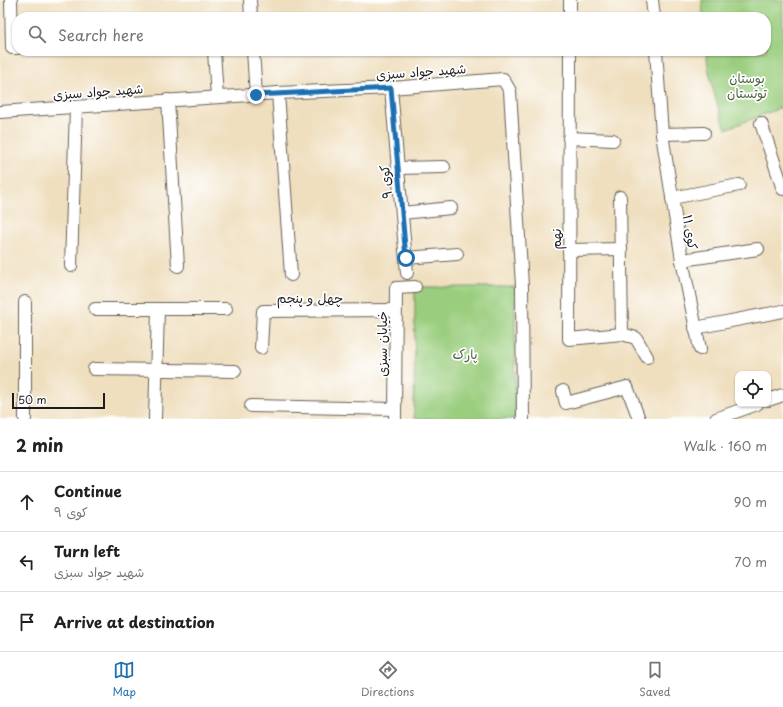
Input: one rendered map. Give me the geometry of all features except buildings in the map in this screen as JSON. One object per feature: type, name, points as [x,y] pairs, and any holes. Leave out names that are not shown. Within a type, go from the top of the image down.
[{"type":"street","points":[[11,0],[12,16]]},
{"type":"street","points":[[250,0],[251,12]]},
{"type":"street","points":[[570,0],[570,12]]},
{"type":"street","points":[[652,0],[653,12]]},
{"type":"street","points":[[214,56],[217,97]]},
{"type":"street","points":[[253,56],[256,95]]},
{"type":"street","name":"نهم","points":[[570,56],[570,339],[622,334]]},
{"type":"street","name":"کوی ۱۱","points":[[656,56],[662,134],[682,260],[700,349]]},
{"type":"street","name":"شهید جواد سبزی","points":[[0,112],[278,93],[391,88],[503,79],[510,91],[522,286],[523,419]]},
{"type":"street","name":"کوی ۹","points":[[391,88],[407,273]]},
{"type":"street","points":[[278,93],[291,275]]},
{"type":"street","points":[[168,100],[178,266]]},
{"type":"street","points":[[72,266],[76,108]]},
{"type":"street","points":[[760,123],[783,189]]},
{"type":"street","points":[[662,134],[704,133]]},
{"type":"street","points":[[570,138],[613,140]]},
{"type":"street","points":[[398,168],[444,167]]},
{"type":"street","points":[[672,198],[739,185]]},
{"type":"street","points":[[620,197],[622,334],[636,338],[647,357]]},
{"type":"street","points":[[402,213],[451,208]]},
{"type":"street","points":[[570,250],[621,249]]},
{"type":"street","points":[[682,260],[758,250]]},
{"type":"street","points":[[406,258],[457,254]]},
{"type":"street","name":"خیابان سبزی","points":[[395,414],[396,288],[415,287]]},
{"type":"street","points":[[24,302],[25,419]]},
{"type":"street","points":[[155,419],[158,309]]},
{"type":"street","points":[[95,310],[226,309]]},
{"type":"street","name":"چهل و پنجم","points":[[262,348],[263,311],[395,310]]},
{"type":"street","points":[[695,328],[783,311]]},
{"type":"street","points":[[94,369],[235,371]]},
{"type":"street","points":[[563,391],[566,403],[627,387],[639,419]]},
{"type":"street","points":[[771,399],[783,395]]},
{"type":"street","points":[[250,406],[395,414]]},
{"type":"street","points":[[716,419],[749,407]]},
{"type":"green space","name":"بوستان توتستان","points":[[702,0],[783,0],[783,107],[726,129],[713,90],[707,56],[771,56],[771,12],[703,12]]},
{"type":"green space","name":"پارک","points":[[415,287],[515,287],[515,419],[414,419]]},
{"type":"route","points":[[256,95],[391,88],[406,258]]}]
